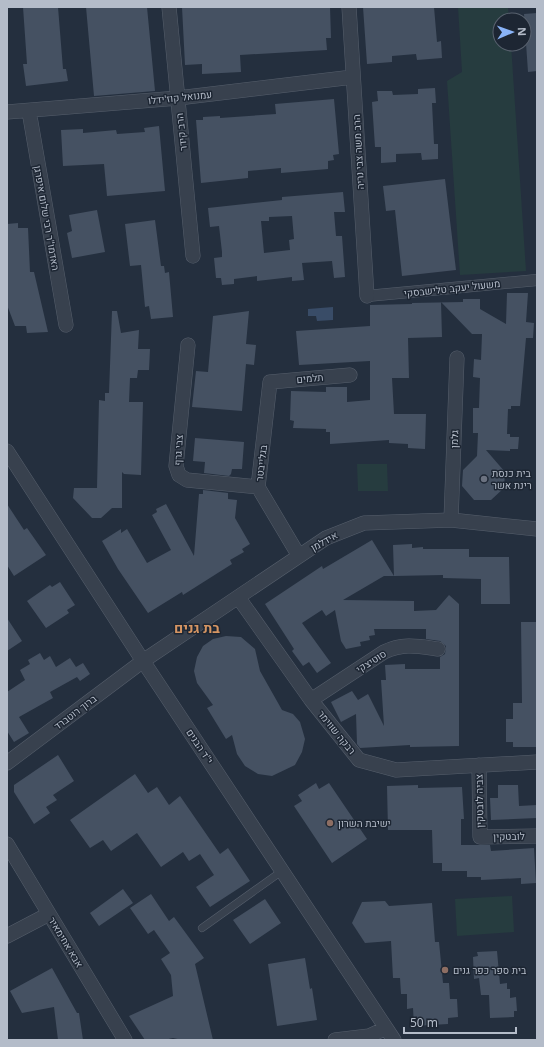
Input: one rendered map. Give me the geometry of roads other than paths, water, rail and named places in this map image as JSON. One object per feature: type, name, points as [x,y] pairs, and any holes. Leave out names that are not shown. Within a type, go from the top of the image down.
[{"type":"street","name":"הרב קידר","points":[[169,7],[193,256]]},
{"type":"street","name":"הרב משה צבי נריה","points":[[349,7],[367,296]]},
{"type":"street","name":"עמנואל קוז'ידלו","points":[[7,112],[178,98],[353,77]]},
{"type":"street","name":"האדמו\"ר רבי שלום איפרגן","points":[[28,111],[66,325]]},
{"type":"street","name":"משעול יעקב טלישבסקי","points":[[367,296],[537,280]]},
{"type":"street","name":"צבי גרף","points":[[188,345],[176,466],[180,476],[187,480],[258,487]]},
{"type":"street","name":"גלמן","points":[[451,520],[457,358]]},
{"type":"street","name":"תלמים","points":[[270,382],[350,375]]},
{"type":"street","name":"בגלייבטר","points":[[270,382],[258,487],[299,556]]},
{"type":"street","name":"י\"ד הבנים","points":[[7,452],[143,661],[394,1040]]},
{"type":"street","name":"אידלמן","points":[[143,661],[326,538],[364,523],[451,520],[537,529]]},
{"type":"street","name":"רבקה שווימר","points":[[238,597],[311,700],[359,760],[396,770],[537,762]]},
{"type":"street","name":"סוטיצקי","points":[[311,700],[384,652],[396,646],[408,645],[438,649]]},
{"type":"street","name":"ברוך רוטברד","points":[[7,762],[143,661]]},
{"type":"street","name":"צביה לובטקין","points":[[479,765],[480,837]]},
{"type":"street","name":"לובטקין","points":[[480,837],[537,836]]},
{"type":"street","name":"אבא אחימאיר","points":[[7,844],[125,1040]]},
{"type":"street","points":[[7,936],[49,914]]},
{"type":"street","points":[[336,1040],[369,1036],[386,1028]]},
{"type":"lane","points":[[202,928],[282,871]]},
{"type":"water","points":[[333,307],[333,320],[317,321],[316,316],[308,316],[308,309]]},
{"type":"place","name":"בית כנסת רינת אשר","points":[[484,479]]},
{"type":"place","name":"ישיבת השרון","points":[[330,823]]},
{"type":"place","name":"בית ספר כפר גנים","points":[[445,970]]},
{"type":"district","name":"בת גנים","points":[[197,627]]}]
